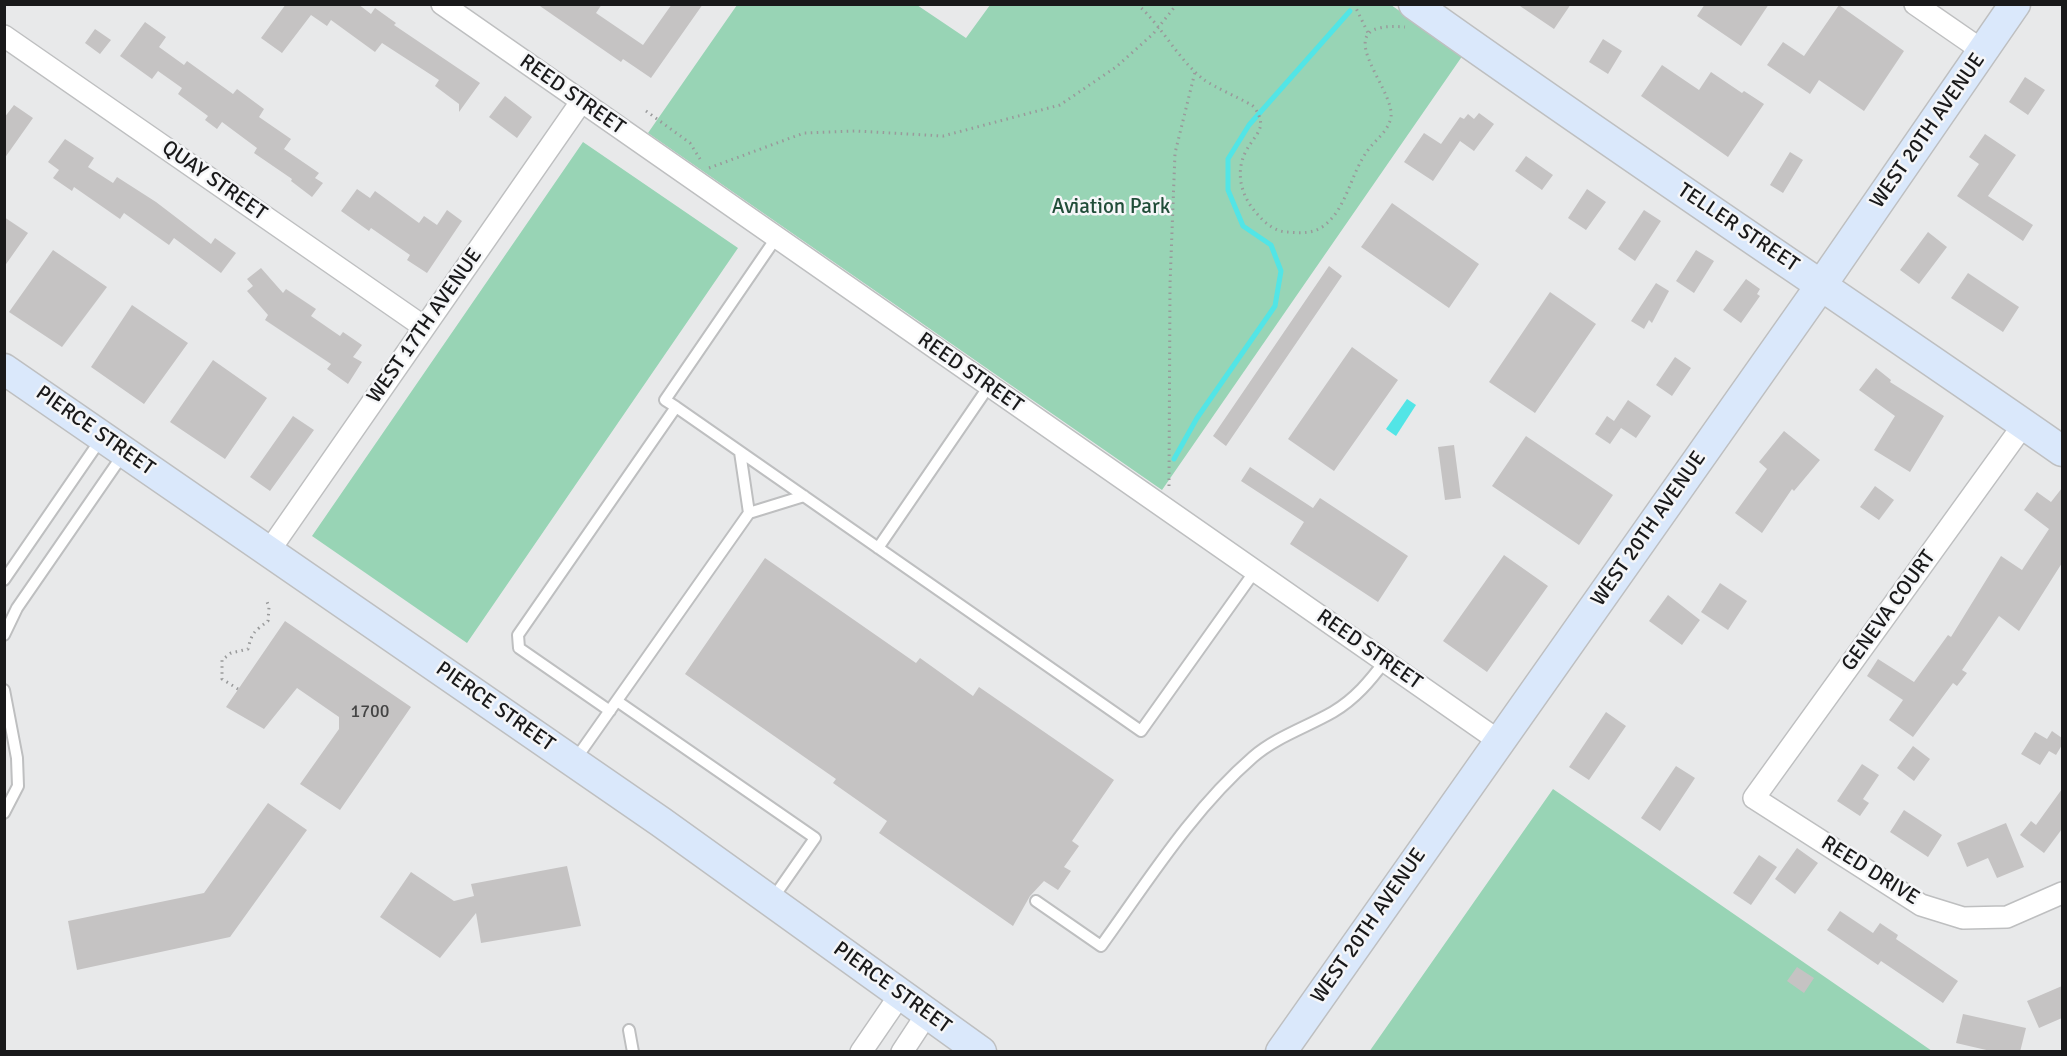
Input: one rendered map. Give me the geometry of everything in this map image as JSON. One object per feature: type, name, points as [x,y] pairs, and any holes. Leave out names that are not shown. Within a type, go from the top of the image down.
[{"type":"street","name":"REED STREET","points":[[442,4],[1499,741]]},
{"type":"street","points":[[1915,4],[1983,51]]},
{"type":"street","name":"WEST 20TH AVENUE","points":[[1281,1052],[1822,284],[2015,4]]},
{"type":"street","name":"TELLER STREET","points":[[1414,16],[1574,118],[1822,284],[2062,451]]},
{"type":"street","name":"QUAY STREET","points":[[4,36],[423,327]]},
{"type":"street","name":"WEST 17TH AVENUE","points":[[269,550],[581,102]]},
{"type":"street","name":"PIERCE STREET","points":[[4,369],[574,761],[981,1052]]},
{"type":"street","name":"GENEVA COURT","points":[[1754,798],[2024,424]]},
{"type":"street","name":"REED DRIVE","points":[[1754,798],[1921,905],[1963,918],[2007,917],[2062,893]]},
{"type":"street","points":[[861,1052],[900,996]]},
{"type":"street","points":[[902,1052],[927,1014]]},
{"type":"lane","points":[[776,238],[665,400],[1141,731],[1255,571]]},
{"type":"lane","points":[[878,548],[989,386]]},
{"type":"lane","points":[[610,711],[519,648],[518,635],[676,407]]},
{"type":"lane","points":[[4,580],[113,444]]},
{"type":"lane","points":[[4,635],[17,608],[113,444]]},
{"type":"lane","points":[[740,452],[749,513]]},
{"type":"lane","points":[[574,761],[749,513],[804,496]]},
{"type":"lane","points":[[1036,900],[1101,946],[1213,795],[1255,756],[1294,731],[1334,711],[1361,691],[1385,661]]},
{"type":"lane","points":[[4,690],[17,758],[18,786],[4,813]]},
{"type":"lane","points":[[617,701],[815,838],[771,901]]},
{"type":"lane","points":[[629,1030],[633,1052]]},
{"type":"path","points":[[1137,4],[1159,28],[1171,47],[1195,72],[1218,89],[1250,102],[1254,107],[1261,122],[1257,138],[1246,150],[1241,166],[1241,188],[1264,222],[1282,232],[1305,233],[1320,229],[1341,205],[1362,159],[1386,130],[1390,120],[1387,95],[1368,60],[1366,47],[1372,30],[1391,26],[1414,16]]},
{"type":"path","points":[[706,168],[804,133],[856,130],[942,136],[1060,105],[1116,67],[1159,28],[1168,12],[1177,4]]},
{"type":"path","points":[[1354,4],[1369,36]]},
{"type":"path","points":[[1169,486],[1170,284],[1175,153],[1195,72]]},
{"type":"path","points":[[646,111],[690,143],[700,160]]},
{"type":"path","points":[[238,689],[222,679],[222,660],[231,653],[248,649],[248,640],[253,633],[268,621],[269,607],[266,599]]},
{"type":"green space","name":"Aviation Park","points":[[737,5],[917,5],[966,38],[990,5],[1391,5],[1463,55],[1162,490],[648,133]]},
{"type":"green space","points":[[583,142],[738,248],[467,643],[312,536]]},
{"type":"green space","points":[[1553,789],[1932,1051],[1369,1052]]},
{"type":"water","points":[[1407,399],[1416,405],[1396,436],[1386,429]]},
{"type":"building","points":[[286,4],[358,4],[371,14],[375,8],[396,23],[394,25],[480,83],[459,112],[459,104],[435,86],[439,80],[382,43],[375,52],[331,20],[327,26],[311,15],[282,53],[261,38]]},
{"type":"building","points":[[537,4],[602,4],[596,13],[643,45],[672,4],[703,4],[651,78],[623,59],[621,62]]},
{"type":"building","points":[[1517,4],[1571,4],[1554,29]]},
{"type":"building","points":[[1705,4],[1769,4],[1741,46],[1697,16]]},
{"type":"building","points":[[1839,5],[1904,51],[1864,111],[1819,80],[1810,94],[1767,65],[1783,42],[1804,56]]},
{"type":"building","points":[[145,22],[166,37],[159,47],[184,65],[187,61],[233,94],[237,89],[264,109],[259,117],[291,139],[284,149],[319,173],[315,178],[323,183],[312,197],[291,181],[292,179],[254,153],[257,148],[222,122],[217,129],[205,120],[208,116],[178,94],[182,88],[158,71],[152,79],[120,56]]},
{"type":"building","points":[[95,29],[111,40],[100,54],[85,43]]},
{"type":"building","points":[[1603,39],[1622,51],[1608,74],[1589,62]]},
{"type":"building","points":[[1662,65],[1699,90],[1711,72],[1742,93],[1744,91],[1764,104],[1728,157],[1641,96]]},
{"type":"building","points":[[2025,77],[2045,90],[2028,115],[2009,102]]},
{"type":"building","points":[[505,96],[532,117],[517,138],[489,117]]},
{"type":"building","points":[[14,105],[33,118],[4,159],[4,118]]},
{"type":"building","points":[[1479,113],[1494,124],[1474,151],[1460,141],[1433,181],[1404,162],[1424,133],[1441,144],[1460,117],[1464,119],[1468,114],[1474,119]]},
{"type":"building","points":[[1985,134],[2016,155],[1988,196],[2033,225],[2023,241],[1957,196],[1979,164],[1969,157]]},
{"type":"building","points":[[65,139],[94,158],[88,167],[113,183],[117,177],[156,202],[211,244],[215,238],[236,253],[221,273],[174,238],[169,245],[124,213],[120,219],[74,187],[72,191],[53,178],[59,170],[48,162]]},
{"type":"building","points":[[1790,152],[1803,160],[1783,193],[1770,185]]},
{"type":"building","points":[[1526,156],[1553,175],[1542,190],[1515,171]]},
{"type":"building","points":[[357,189],[370,198],[375,191],[419,223],[424,216],[437,225],[447,210],[462,221],[427,273],[407,260],[410,255],[371,228],[369,231],[341,211]]},
{"type":"building","points":[[1587,189],[1606,202],[1586,230],[1568,218]]},
{"type":"building","points":[[1392,203],[1479,264],[1449,308],[1361,247]]},
{"type":"building","points":[[1644,210],[1661,221],[1635,261],[1618,249]]},
{"type":"building","points":[[4,217],[28,233],[4,267]]},
{"type":"building","points":[[1928,232],[1947,247],[1919,284],[1900,270]]},
{"type":"building","points":[[53,250],[107,287],[62,347],[9,312]]},
{"type":"building","points":[[1696,250],[1714,261],[1694,293],[1676,281]]},
{"type":"building","points":[[1329,266],[1342,276],[1226,446],[1213,436]]},
{"type":"building","points":[[261,268],[283,293],[286,289],[316,309],[311,316],[340,336],[343,332],[362,345],[353,357],[362,362],[348,384],[327,369],[331,364],[265,320],[268,315],[247,291],[253,286],[247,279]]},
{"type":"building","points":[[1968,273],[2019,307],[2003,332],[1951,298]]},
{"type":"building","points":[[1746,279],[1760,289],[1757,294],[1760,296],[1741,323],[1723,310]]},
{"type":"building","points":[[1656,283],[1669,291],[1652,323],[1649,320],[1644,329],[1631,321]]},
{"type":"building","points":[[1550,292],[1596,324],[1535,413],[1489,382]]},
{"type":"building","points":[[132,305],[188,343],[144,404],[91,367]]},
{"type":"building","points":[[1352,347],[1398,380],[1334,471],[1288,439]]},
{"type":"building","points":[[1675,357],[1691,368],[1672,396],[1656,385]]},
{"type":"building","points":[[213,360],[267,398],[225,459],[170,422]]},
{"type":"building","points":[[1876,368],[1891,380],[1890,382],[1944,416],[1910,472],[1874,450],[1895,416],[1859,390]]},
{"type":"building","points":[[1628,400],[1651,416],[1636,438],[1621,428],[1610,444],[1595,434],[1607,416],[1614,421]]},
{"type":"building","points":[[293,416],[314,430],[270,491],[250,477]]},
{"type":"building","points":[[1784,431],[1820,460],[1794,491],[1792,489],[1762,533],[1735,513],[1767,469],[1759,462]]},
{"type":"building","points":[[1526,436],[1613,495],[1579,545],[1492,486]]},
{"type":"building","points":[[1454,445],[1461,498],[1445,500],[1438,447]]},
{"type":"building","points":[[1250,467],[1313,508],[1320,498],[1408,556],[1378,602],[1290,544],[1304,522],[1241,481]]},
{"type":"building","points":[[1875,486],[1894,500],[1879,520],[1860,507]]},
{"type":"building","points":[[2062,488],[2062,563],[2019,631],[1999,616],[1962,670],[1967,673],[1957,686],[1953,683],[1913,737],[1889,720],[1903,700],[1867,676],[1878,659],[1914,682],[1948,635],[1951,637],[2001,556],[2022,570],[2049,529],[2024,510],[2037,492],[2051,502]]},
{"type":"building","points":[[1504,555],[1548,586],[1487,672],[1443,641]]},
{"type":"building","points":[[765,558],[916,663],[920,658],[973,696],[979,687],[1114,780],[1072,841],[1079,846],[1064,867],[1071,871],[1058,890],[1044,881],[1030,896],[1013,926],[879,833],[887,821],[833,783],[836,779],[685,674]]},
{"type":"building","points":[[1720,583],[1747,601],[1728,630],[1701,612]]},
{"type":"building","points":[[1668,595],[1700,620],[1682,645],[1649,621]]},
{"type":"building","points":[[285,621],[411,707],[340,810],[300,784],[339,729],[339,717],[297,688],[264,729],[226,707]]},
{"type":"building","points":[[1606,712],[1626,726],[1589,780],[1569,767]]},
{"type":"building","points":[[2052,731],[2062,738],[2062,745],[2056,755],[2049,751],[2040,765],[2021,754],[2035,732],[2047,739]]},
{"type":"building","points":[[1913,746],[1930,759],[1914,781],[1897,768]]},
{"type":"building","points":[[1862,764],[1879,775],[1863,799],[1869,803],[1860,816],[1837,801]]},
{"type":"building","points":[[1676,766],[1695,778],[1660,831],[1641,818]]},
{"type":"building","points":[[2062,789],[2062,829],[2044,853],[2020,835],[2031,821],[2036,825]]},
{"type":"building","points":[[268,803],[307,830],[230,937],[77,970],[68,921],[204,893]]},
{"type":"building","points":[[1904,810],[1942,835],[1928,857],[1890,832]]},
{"type":"building","points":[[2006,823],[2024,867],[1997,878],[1988,858],[1967,867],[1957,843]]},
{"type":"building","points":[[1797,848],[1818,863],[1795,894],[1775,879]]},
{"type":"building","points":[[1759,855],[1777,867],[1751,905],[1733,893]]},
{"type":"building","points":[[567,866],[581,926],[481,943],[476,913],[440,958],[380,917],[411,872],[454,901],[474,896],[471,884]]},
{"type":"building","points":[[1840,911],[1873,933],[1880,923],[1898,935],[1896,939],[1958,981],[1943,1003],[1881,961],[1878,965],[1827,930]]},
{"type":"building","points":[[1797,967],[1814,978],[1804,993],[1787,981]]},
{"type":"building","points":[[2062,986],[2062,1018],[2039,1028],[2027,1001]]},
{"type":"building","points":[[1963,1014],[2026,1028],[2020,1052],[1995,1052],[1956,1043]]},
{"type":"waterway","points":[[1174,459],[1197,418],[1275,306],[1281,271],[1271,245],[1243,226],[1228,190],[1228,159],[1249,125],[1350,11]]}]
